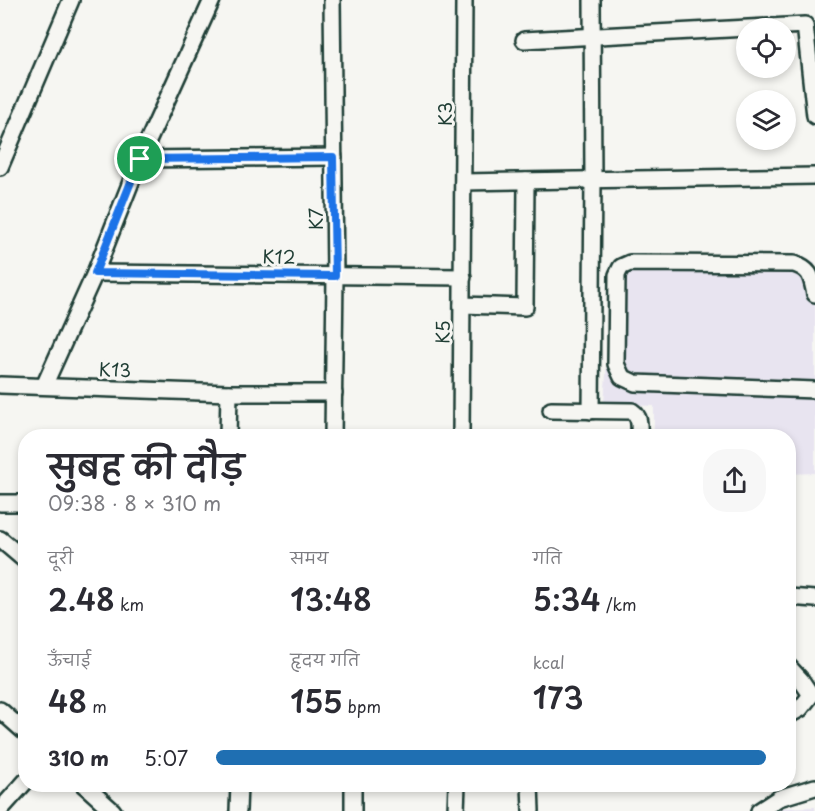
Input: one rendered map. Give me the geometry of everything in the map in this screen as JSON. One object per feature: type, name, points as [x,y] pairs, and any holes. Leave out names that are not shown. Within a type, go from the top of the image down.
[{"type":"street","points":[[0,167],[71,0]]},
{"type":"street","points":[[45,386],[95,273],[140,159],[212,0]]},
{"type":"street","name":"K7","points":[[332,0],[335,276],[333,429]]},
{"type":"street","name":"K3","points":[[463,228],[464,0]]},
{"type":"street","points":[[591,411],[592,0]]},
{"type":"street","points":[[524,40],[804,26],[815,116]]},
{"type":"street","points":[[140,159],[333,157]]},
{"type":"street","points":[[463,182],[815,176]]},
{"type":"street","points":[[462,304],[525,307],[526,181]]},
{"type":"street","name":"K5","points":[[461,429],[463,228]]},
{"type":"street","points":[[815,295],[810,274],[803,267],[794,264],[630,263],[621,267],[617,275],[616,364],[622,377],[635,383],[815,390]]},
{"type":"street","name":"K12","points":[[95,273],[463,277]]},
{"type":"street","name":"K13","points":[[0,385],[229,393],[334,393]]},
{"type":"street","points":[[228,429],[229,393]]},
{"type":"street","points":[[550,410],[632,411],[639,421],[639,429]]},
{"type":"street","points":[[0,503],[18,503]]},
{"type":"street","points":[[0,539],[18,554]]},
{"type":"street","points":[[796,598],[815,599]]},
{"type":"street","points":[[796,675],[813,695],[796,712]]},
{"type":"street","points":[[0,710],[18,726]]},
{"type":"street","points":[[759,811],[779,798],[815,787]]},
{"type":"street","points":[[0,810],[18,789]]},
{"type":"street","points":[[92,792],[113,811]]},
{"type":"street","points":[[238,811],[239,792]]},
{"type":"street","points":[[352,811],[353,792]]},
{"type":"street","points":[[456,811],[457,792]]},
{"type":"street","points":[[530,792],[531,811]]},
{"type":"shaded area","points":[[613,262],[815,262],[815,473],[796,474],[796,429],[654,429],[654,406],[604,404]]},
{"type":"shaded area","points":[[815,807],[815,811],[776,811],[776,808]]},
{"type":"route","points":[[333,157],[335,276],[95,273],[140,159],[333,157]]}]
